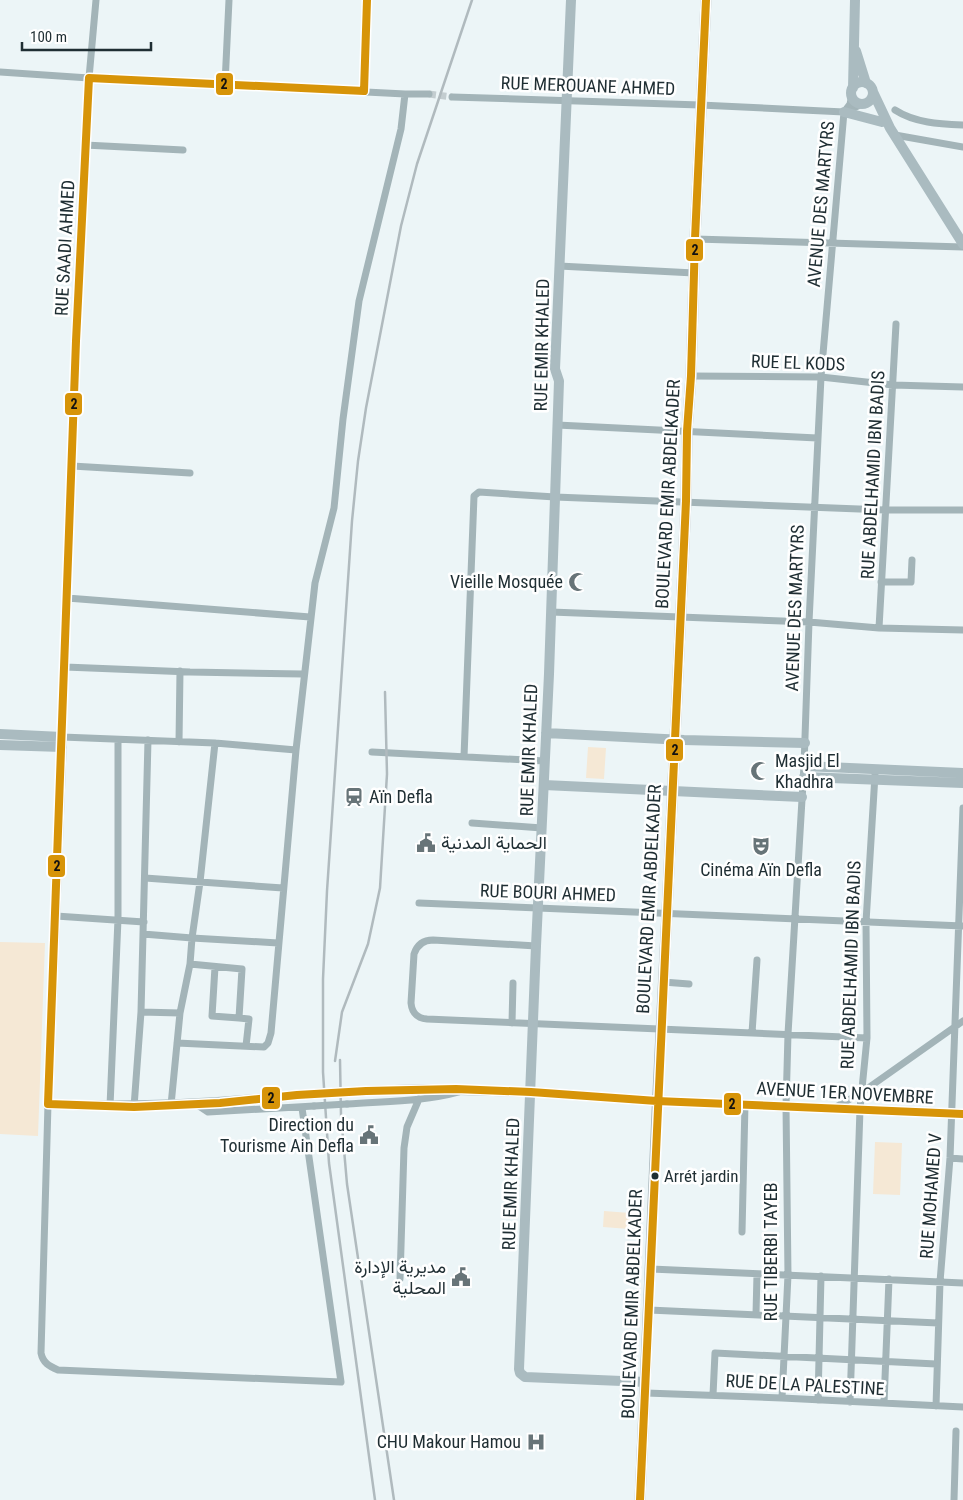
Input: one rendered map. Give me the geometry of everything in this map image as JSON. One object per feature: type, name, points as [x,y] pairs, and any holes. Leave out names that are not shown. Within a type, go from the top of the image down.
[{"type":"main road","name":"BOULEVARD EMIR ABDELKADER","points":[[640,1500],[660,1029],[686,501],[700,105],[706,0]]},
{"type":"street","name":"RUE SAADI AHMED","points":[[62,742],[76,332],[89,78],[96,0]]},
{"type":"street","points":[[224,84],[229,0]]},
{"type":"street","points":[[364,91],[367,0]]},
{"type":"street","name":"RUE EMIR KHALED","points":[[571,0],[555,369],[558,382],[551,612],[520,1373],[525,1377],[646,1388]]},
{"type":"street","points":[[855,0],[852,92],[856,102],[865,103],[889,128]]},
{"type":"street","points":[[853,38],[860,69],[866,83],[870,85],[889,128],[963,245]]},
{"type":"street","points":[[0,72],[429,94]]},
{"type":"street","points":[[852,92],[858,83],[866,83]]},
{"type":"street","name":"AVENUE DES MARTYRS","points":[[786,1106],[788,1034],[804,771],[817,438],[844,112],[850,104],[852,92]]},
{"type":"street","points":[[865,103],[871,98],[873,92]]},
{"type":"street","points":[[177,1043],[264,1047],[268,1043],[310,617],[319,566],[334,508],[342,427],[359,301],[401,129],[405,94]]},
{"type":"street","name":"RUE MEROUANE AHMED","points":[[452,97],[844,112]]},
{"type":"street","name":"AVENUE DES MARTYRS","points":[[844,112],[865,103]]},
{"type":"street","points":[[895,110],[915,119],[933,123],[963,125]]},
{"type":"street","points":[[844,112],[889,128],[963,147]]},
{"type":"street","points":[[85,145],[183,150]]},
{"type":"street","points":[[695,239],[833,244],[963,245]]},
{"type":"street","points":[[559,266],[694,273]]},
{"type":"street","name":"RUE ABDELHAMID IBN BADIS","points":[[879,628],[896,324]]},
{"type":"street","name":"RUE EL KODS","points":[[691,376],[821,377],[893,385],[963,387]]},
{"type":"street","points":[[557,425],[817,438]]},
{"type":"street","points":[[72,466],[190,472]]},
{"type":"street","points":[[464,757],[474,496],[479,492],[555,497],[885,510],[963,510]]},
{"type":"street","points":[[881,582],[911,582],[912,560]]},
{"type":"street","points":[[67,598],[310,617]]},
{"type":"street","points":[[551,612],[809,622],[879,628],[963,630]]},
{"type":"street","points":[[65,666],[180,672],[303,674]]},
{"type":"street","points":[[179,742],[180,672]]},
{"type":"street","points":[[546,733],[805,743]]},
{"type":"street","points":[[0,734],[62,742]]},
{"type":"street","points":[[110,1106],[118,919],[118,740]]},
{"type":"street","points":[[0,745],[148,740],[215,743],[296,750]]},
{"type":"street","points":[[134,1106],[141,1012],[148,740]]},
{"type":"street","points":[[62,742],[48,1104],[41,1353],[43,1361],[58,1370],[341,1382],[302,1108]]},
{"type":"street","points":[[171,1105],[180,1014],[190,964],[215,743]]},
{"type":"street","points":[[372,752],[545,761]]},
{"type":"street","points":[[804,771],[875,774],[963,773]]},
{"type":"street","points":[[875,774],[963,783]]},
{"type":"street","name":"RUE ABDELHAMID IBN BADIS","points":[[850,1402],[860,1109],[866,1038],[866,922],[875,774]]},
{"type":"street","points":[[544,785],[802,797]]},
{"type":"street","name":"RUE MOHAMED V","points":[[936,1406],[940,1282],[950,1158],[954,1028],[961,926],[963,808]]},
{"type":"street","points":[[472,823],[542,828]]},
{"type":"street","points":[[145,878],[283,888]]},
{"type":"street","name":"RUE BOURI AHMED","points":[[419,903],[667,912],[961,926]]},
{"type":"street","points":[[56,916],[144,922]]},
{"type":"street","points":[[143,934],[278,943]]},
{"type":"street","points":[[536,946],[433,940],[423,942],[414,954],[412,1007],[417,1016],[427,1019],[866,1038]]},
{"type":"street","points":[[752,1033],[757,960]]},
{"type":"street","points":[[190,964],[215,968],[242,969],[239,1018]]},
{"type":"street","points":[[215,968],[212,1016],[249,1019],[246,1046]]},
{"type":"street","points":[[663,982],[689,984]]},
{"type":"street","points":[[512,1022],[513,983]]},
{"type":"street","points":[[141,1012],[180,1014]]},
{"type":"street","points":[[834,1108],[861,1093],[963,1021]]},
{"type":"street","name":"AVENUE 1ER NOVEMBRE","points":[[48,1104],[171,1105],[297,1095],[423,1089],[531,1092],[657,1101],[963,1114]]},
{"type":"street","points":[[196,1104],[208,1112],[302,1108],[442,1097],[469,1090]]},
{"type":"street","points":[[400,1278],[404,1148],[407,1127],[419,1099]]},
{"type":"street","points":[[742,1232],[745,1104]]},
{"type":"street","name":"RUE TIBERBI TAYEB","points":[[782,1398],[788,1275],[786,1106]]},
{"type":"street","points":[[950,1158],[963,1159]]},
{"type":"street","points":[[651,1269],[963,1283]]},
{"type":"street","points":[[756,1314],[757,1274]]},
{"type":"street","points":[[818,1400],[821,1276]]},
{"type":"street","points":[[884,1403],[889,1279]]},
{"type":"street","points":[[649,1310],[938,1323]]},
{"type":"street","points":[[713,1395],[715,1353],[936,1364]]},
{"type":"street","name":"RUE DE LA PALESTINE","points":[[646,1388],[713,1395],[963,1407]]},
{"type":"street","points":[[954,1500],[956,1431]]},
{"type":"shaded area","points":[[588,747],[606,748],[604,779],[586,778]]},
{"type":"shaded area","points":[[0,942],[45,943],[38,1136],[0,1134]]},
{"type":"shaded area","points":[[875,1142],[902,1143],[900,1195],[873,1194]]},
{"type":"shaded area","points":[[604,1211],[630,1213],[629,1229],[603,1227]]},
{"type":"tunnel","points":[[429,94],[452,97]]},
{"type":"railway","points":[[375,1500],[329,1163],[323,1072],[323,979],[327,891],[352,521],[366,408],[401,226],[417,164],[472,0]]},
{"type":"railway","points":[[335,1061],[342,1012],[368,944],[380,888],[387,774],[385,692]]},
{"type":"railway","points":[[340,1060],[341,1115],[347,1184],[394,1500]]},
{"type":"transit line","name":"2","points":[[367,0],[364,91],[89,78],[76,341],[48,1104],[134,1107],[220,1103],[297,1095],[366,1091],[456,1089],[657,1101],[963,1114]]},
{"type":"transit line","name":"2","points":[[640,1500],[686,501],[687,431],[691,376],[706,0]]},
{"type":"place","name":"Vieille Mosquée","points":[[578,582]]},
{"type":"place","name":"Masjid El Khadhra","points":[[760,771]]},
{"type":"place","name":"Aïn Defla","points":[[354,797]]},
{"type":"place","name":"الحماية المدنية","points":[[426,843]]},
{"type":"place","name":"Cinéma Aïn Defla","points":[[761,846]]},
{"type":"place","name":"Direction du Tourisme Ain Defla","points":[[369,1135]]},
{"type":"place","name":"Arrét jardin","points":[[655,1176]]},
{"type":"place","name":"مديرية الإدارة المحلية","points":[[461,1277]]},
{"type":"place","name":"CHU Makour Hamou","points":[[536,1442]]}]
